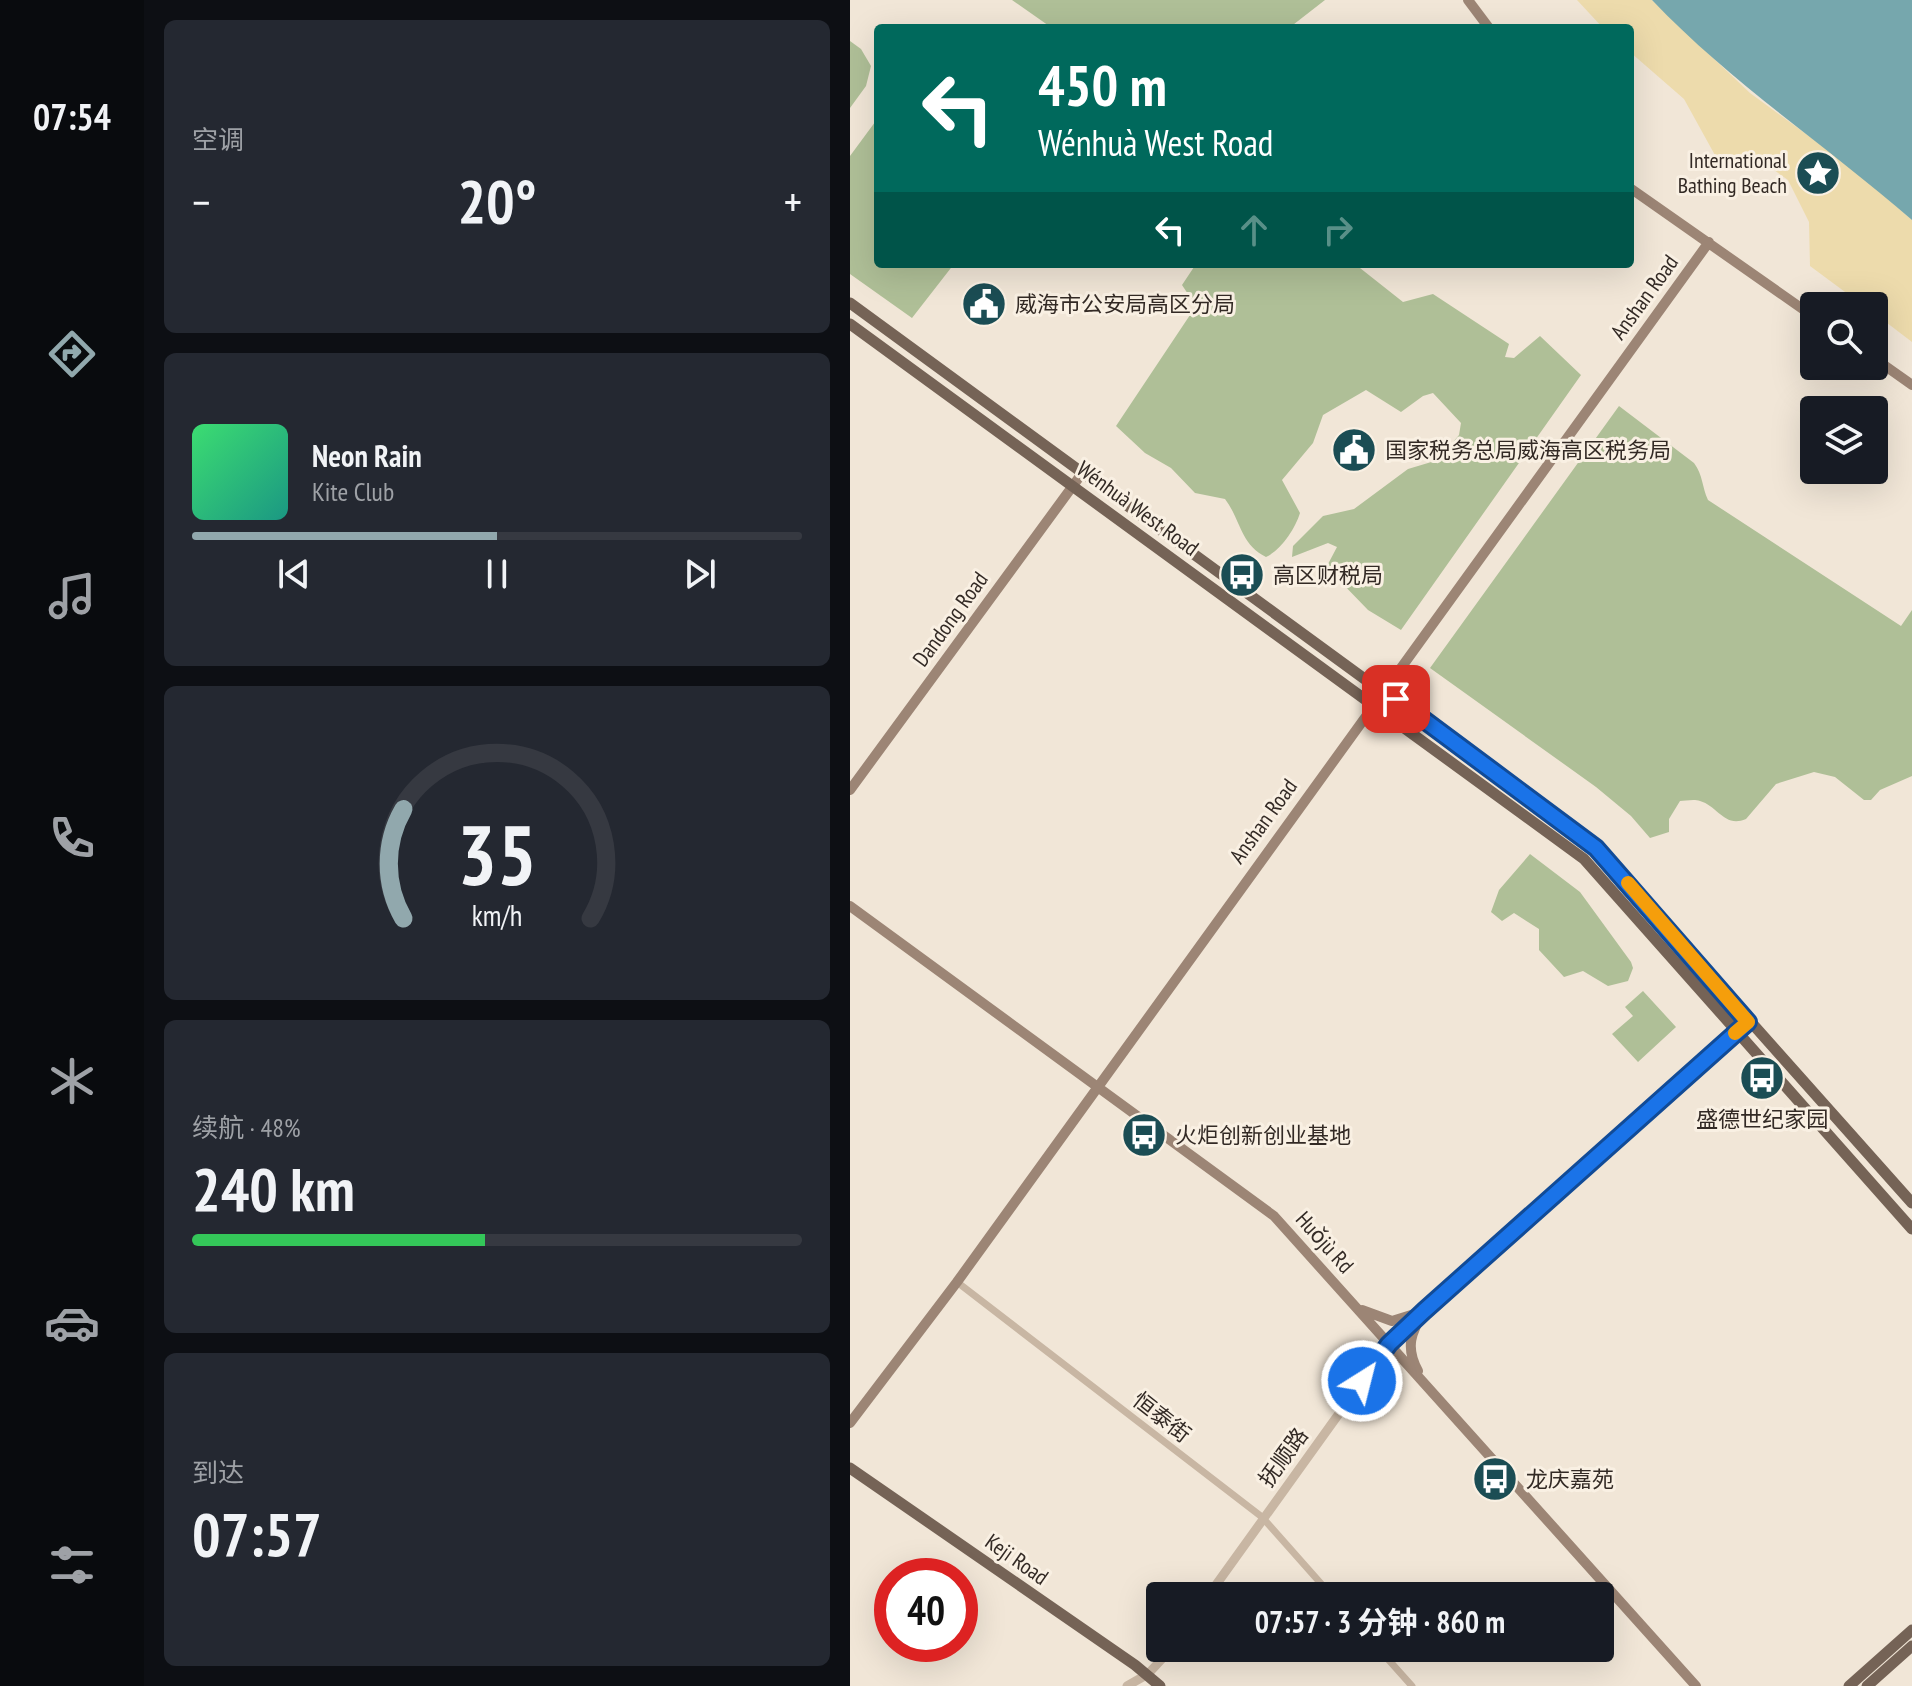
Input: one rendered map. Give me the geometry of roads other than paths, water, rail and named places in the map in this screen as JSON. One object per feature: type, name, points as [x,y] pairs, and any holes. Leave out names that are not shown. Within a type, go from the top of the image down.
[{"type":"main road","points":[[1468,0],[1486,24]]},
{"type":"main road","points":[[1634,191],[1800,307]]},
{"type":"main road","name":"Anshan Road","points":[[850,1423],[957,1282],[1097,1084],[1709,242]]},
{"type":"main road","name":"Wénhuà West Road","points":[[850,303],[1383,689],[1596,848],[1912,1203]]},
{"type":"main road","name":"Wénhuà West Road","points":[[850,324],[1584,859],[1912,1229]]},
{"type":"main road","points":[[1888,368],[1912,385]]},
{"type":"main road","name":"Dandong Road","points":[[850,790],[1083,472]]},
{"type":"main road","name":"Huǒjù Rd","points":[[850,906],[1260,1204],[1358,1308],[1696,1686]]},
{"type":"main road","points":[[1358,1308],[1392,1321],[1424,1311]]},
{"type":"main road","points":[[1424,1311],[1410,1334],[1409,1345],[1424,1382]]},
{"type":"main road","name":"Keji Road","points":[[850,1468],[1148,1674],[1160,1686]]},
{"type":"main road","points":[[1849,1686],[1912,1630]]},
{"type":"main road","points":[[1867,1686],[1912,1646]]},
{"type":"street","name":"抚顺路","points":[[1218,1582],[1389,1344],[1748,1022]]},
{"type":"street","name":"恒泰街","points":[[957,1282],[1262,1517],[1320,1582]]},
{"type":"street","points":[[1127,1686],[1148,1674],[1159,1662]]},
{"type":"street","points":[[1391,1662],[1412,1686]]},
{"type":"water","points":[[1652,0],[1912,0],[1912,220],[1714,59]]},
{"type":"place","name":"International Bathing Beach","points":[[1818,173]]},
{"type":"place","name":"威海市公安局高区分局","points":[[984,304]]},
{"type":"place","name":"国家税务总局威海高区税务局","points":[[1354,450]]},
{"type":"place","name":"高区财税局","points":[[1242,575]]},
{"type":"place","name":"盛德世纪家园","points":[[1762,1078]]},
{"type":"place","name":"火炬创新创业基地","points":[[1144,1135]]},
{"type":"place","name":"龙庆嘉苑","points":[[1495,1479]]}]
